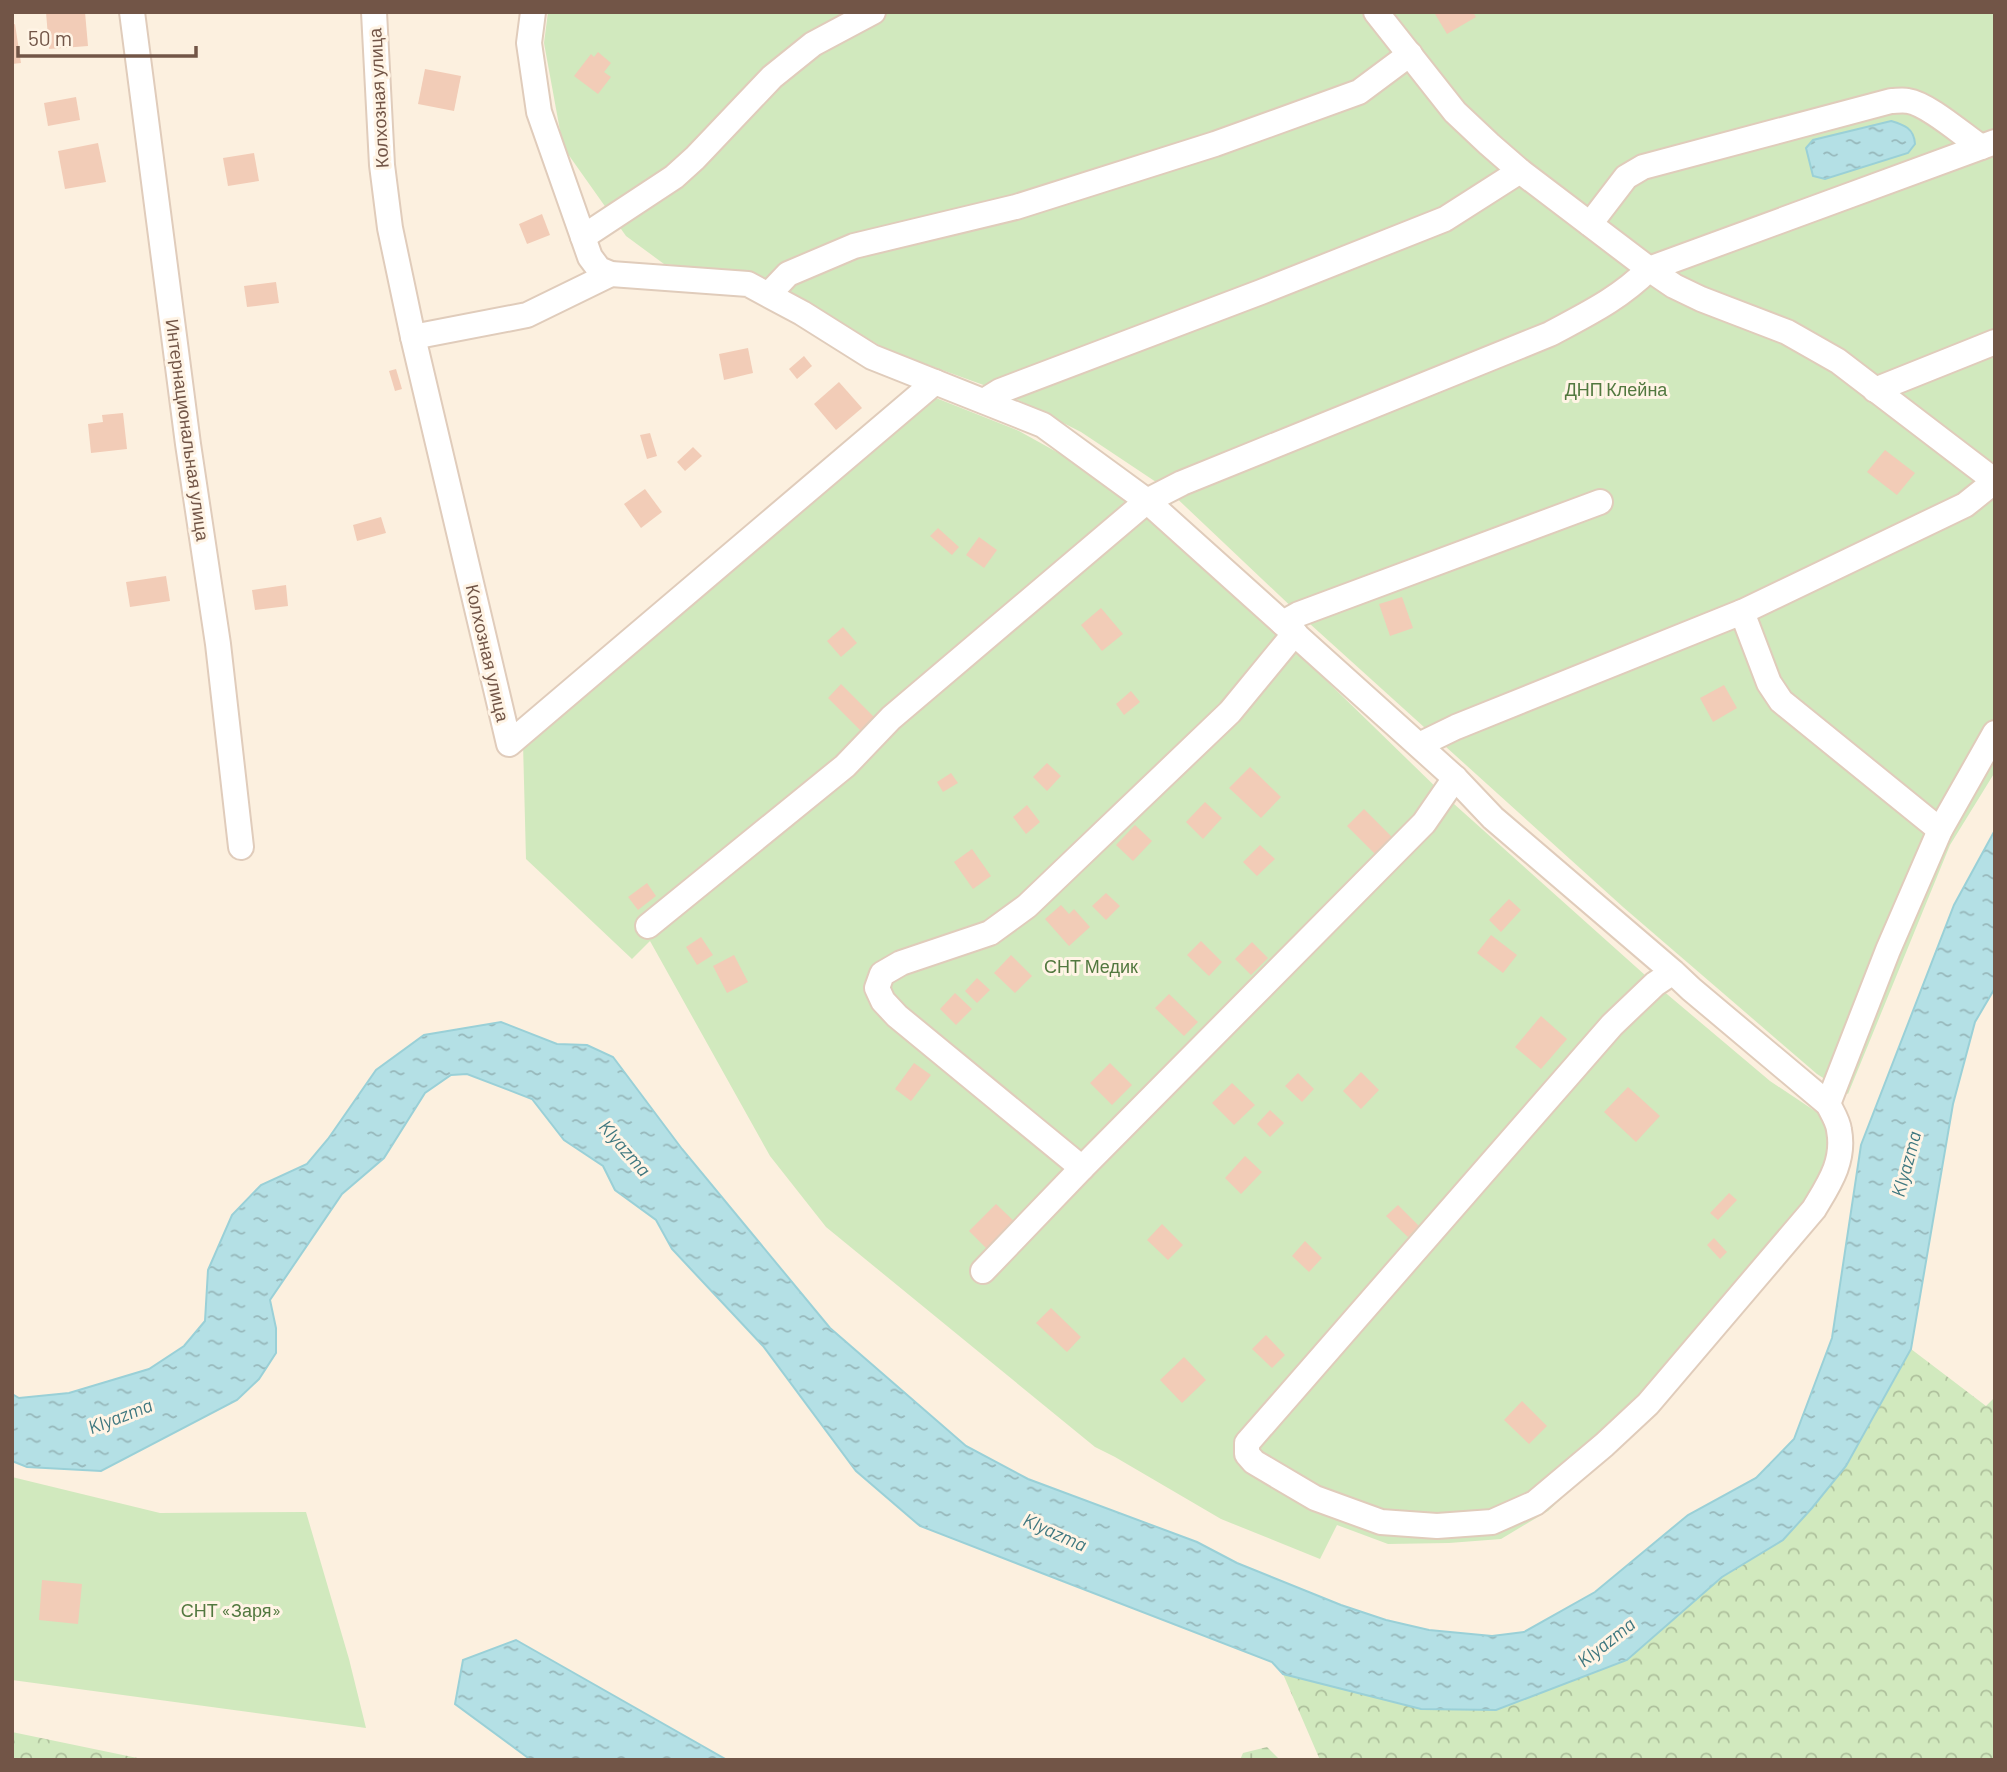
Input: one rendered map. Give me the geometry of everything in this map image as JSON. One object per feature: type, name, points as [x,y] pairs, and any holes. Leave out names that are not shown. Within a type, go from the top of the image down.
[{"type":"street","name":"Интернациональная улица","points":[[132,12],[186,431],[218,644],[241,847]]},
{"type":"street","name":"Колхозная улица","points":[[374,12],[382,165],[390,228],[509,744],[935,382]]},
{"type":"street","points":[[533,12],[529,43],[539,112],[590,257],[599,269],[611,274],[748,284],[872,357],[1043,425],[1147,501],[1419,745],[1493,818],[1828,1104],[1839,1129],[1841,1155],[1832,1178],[1814,1209],[1648,1404],[1535,1503],[1492,1522],[1437,1526],[1381,1522],[1315,1498],[1254,1462],[1247,1454],[1247,1443],[1612,1025],[1673,972]]},
{"type":"street","points":[[583,237],[674,177],[772,77],[813,44],[873,12]]},
{"type":"street","points":[[1376,12],[1455,112],[1520,171],[1649,269],[1674,286],[1787,332],[1838,361],[1995,481],[1965,505],[1742,612],[1456,727],[1419,745]]},
{"type":"street","points":[[769,295],[788,274],[854,246],[1016,207],[1215,144],[1359,92],[1410,54]]},
{"type":"street","points":[[1590,224],[1626,177],[1643,167],[1891,101],[1908,100],[1918,104],[1988,145]]},
{"type":"street","points":[[648,926],[845,766],[891,718],[1147,501],[1194,478],[1550,334],[1607,304],[1631,287],[1649,269],[1988,145]]},
{"type":"street","points":[[984,401],[1000,391],[1445,219],[1520,171]]},
{"type":"street","points":[[414,337],[527,314],[611,274]]},
{"type":"street","points":[[1875,390],[1995,342]]},
{"type":"street","points":[[1082,1168],[897,1016],[883,1001],[877,988],[882,974],[901,963],[990,933],[1027,906],[1230,712],[1299,614],[1600,502]]},
{"type":"street","points":[[1742,612],[1769,683],[1781,701],[1940,830]]},
{"type":"street","points":[[1828,1104],[1888,950],[1940,830],[1995,733]]},
{"type":"street","points":[[983,1271],[1424,824],[1455,778]]},
{"type":"green space","name":"ДНП Клейна","points":[[548,12],[1995,12],[1995,772],[1950,845],[1848,1094],[1817,1074],[1623,907],[1299,614],[1168,490],[1081,432],[1000,391],[887,350],[753,273],[664,264],[626,236],[563,147],[544,43]]},
{"type":"green space","name":"СНТ Медик","points":[[931,396],[1019,431],[1082,466],[1147,518],[1299,654],[1444,795],[1655,984],[1770,1081],[1852,1139],[1660,1408],[1548,1511],[1501,1539],[1388,1544],[1337,1525],[1320,1559],[1221,1519],[1095,1447],[826,1227],[770,1156],[650,941],[632,959],[526,859],[523,743]]},
{"type":"green space","points":[[1911,1349],[1986,1406],[1995,1397],[1995,1760],[1320,1760],[1283,1674],[1421,1709],[1496,1710],[1627,1660],[1722,1577],[1783,1540],[1846,1466]]},
{"type":"green space","name":"СНТ «Заря»","points":[[12,1477],[160,1513],[306,1512],[366,1728],[12,1680]]},
{"type":"green space","points":[[12,1732],[147,1760],[12,1760]]},
{"type":"green space","points":[[1267,1747],[1280,1760],[1240,1760],[1243,1753]]},
{"type":"water","points":[[1891,121],[1904,126],[1913,134],[1915,144],[1908,153],[1825,179],[1813,176],[1806,148],[1813,140]]},
{"type":"water","name":"Klyazma","points":[[1995,830],[1995,988],[1975,1022],[1953,1104],[1911,1349],[1846,1466],[1783,1540],[1722,1577],[1627,1660],[1496,1710],[1421,1709],[1283,1674],[1272,1662],[920,1526],[856,1471],[763,1346],[672,1249],[656,1220],[615,1190],[603,1166],[564,1140],[532,1099],[467,1074],[451,1075],[425,1093],[384,1158],[342,1194],[270,1300],[276,1328],[276,1353],[259,1379],[237,1400],[101,1471],[27,1467],[12,1461],[12,1394],[19,1398],[69,1393],[149,1369],[184,1346],[205,1321],[208,1270],[232,1215],[261,1185],[307,1164],[328,1139],[376,1070],[424,1035],[501,1022],[557,1044],[587,1045],[613,1057],[682,1149],[830,1328],[966,1446],[1028,1479],[1197,1542],[1237,1563],[1386,1620],[1429,1630],[1492,1636],[1524,1632],[1595,1592],[1688,1515],[1756,1478],[1794,1439],[1832,1338],[1861,1145],[1954,905]]},
{"type":"water","points":[[516,1640],[727,1760],[531,1760],[455,1704],[463,1660]]},
{"type":"building","points":[[46,12],[85,12],[88,46],[49,49]]},
{"type":"building","points":[[1473,12],[1476,17],[1447,34],[1435,14]]},
{"type":"building","points":[[15,24],[21,63],[12,64],[12,25]]},
{"type":"building","points":[[598,52],[611,63],[604,72],[611,77],[598,94],[574,76],[591,54],[594,57]]},
{"type":"building","points":[[425,69],[461,76],[454,111],[418,104]]},
{"type":"building","points":[[76,97],[80,120],[48,126],[44,103]]},
{"type":"building","points":[[98,143],[106,182],[65,189],[58,151]]},
{"type":"building","points":[[254,153],[259,181],[228,186],[223,158]]},
{"type":"building","points":[[542,214],[550,235],[527,244],[519,224]]},
{"type":"building","points":[[276,282],[279,303],[247,307],[244,286]]},
{"type":"building","points":[[748,348],[753,373],[724,380],[719,354]]},
{"type":"building","points":[[804,356],[812,366],[797,379],[789,369]]},
{"type":"building","points":[[396,369],[402,389],[395,391],[389,371]]},
{"type":"building","points":[[839,382],[862,408],[836,430],[814,404]]},
{"type":"building","points":[[123,413],[127,449],[91,453],[88,424],[103,422],[102,415]]},
{"type":"building","points":[[650,433],[657,456],[647,459],[640,435]]},
{"type":"building","points":[[693,447],[702,456],[685,471],[677,462]]},
{"type":"building","points":[[1885,450],[1915,473],[1897,495],[1867,472]]},
{"type":"building","points":[[645,489],[662,512],[641,528],[624,504]]},
{"type":"building","points":[[381,517],[386,533],[357,541],[353,525]]},
{"type":"building","points":[[938,528],[959,547],[952,555],[930,536]]},
{"type":"building","points":[[979,537],[997,550],[984,568],[966,555]]},
{"type":"building","points":[[166,576],[170,601],[130,607],[126,582]]},
{"type":"building","points":[[286,585],[288,606],[255,610],[252,590]]},
{"type":"building","points":[[1402,597],[1413,628],[1390,636],[1379,604]]},
{"type":"building","points":[[1101,608],[1123,634],[1102,651],[1081,625]]},
{"type":"building","points":[[843,627],[857,643],[841,657],[827,641]]},
{"type":"building","points":[[841,684],[877,720],[864,734],[828,698]]},
{"type":"building","points":[[1724,685],[1737,708],[1713,722],[1700,698]]},
{"type":"building","points":[[1131,691],[1140,702],[1124,715],[1116,704]]},
{"type":"building","points":[[1047,763],[1061,776],[1047,791],[1033,777]]},
{"type":"building","points":[[1250,767],[1281,797],[1261,818],[1229,788]]},
{"type":"building","points":[[951,773],[958,783],[943,792],[937,782]]},
{"type":"building","points":[[1205,802],[1222,818],[1203,839],[1186,822]]},
{"type":"building","points":[[1027,805],[1040,822],[1026,834],[1013,817]]},
{"type":"building","points":[[1364,809],[1394,839],[1377,856],[1347,826]]},
{"type":"building","points":[[1135,825],[1152,841],[1133,861],[1116,845]]},
{"type":"building","points":[[1260,845],[1275,859],[1257,876],[1243,862]]},
{"type":"building","points":[[972,849],[991,876],[973,889],[954,862]]},
{"type":"building","points":[[647,883],[656,896],[638,910],[628,897]]},
{"type":"building","points":[[1106,893],[1120,906],[1106,920],[1092,906]]},
{"type":"building","points":[[1509,899],[1521,910],[1501,932],[1489,920]]},
{"type":"building","points":[[1061,905],[1069,914],[1074,909],[1090,927],[1069,946],[1045,919]]},
{"type":"building","points":[[1491,935],[1517,955],[1503,973],[1477,953]]},
{"type":"building","points":[[701,937],[713,955],[697,965],[686,947]]},
{"type":"building","points":[[1201,941],[1222,962],[1209,976],[1187,955]]},
{"type":"building","points":[[1252,942],[1268,958],[1251,975],[1235,959]]},
{"type":"building","points":[[734,955],[748,982],[727,993],[713,966]]},
{"type":"building","points":[[1011,955],[1032,976],[1015,993],[994,973]]},
{"type":"building","points":[[977,978],[990,990],[977,1003],[965,991]]},
{"type":"building","points":[[955,993],[972,1009],[956,1025],[940,1009]]},
{"type":"building","points":[[1169,994],[1198,1022],[1184,1036],[1155,1008]]},
{"type":"building","points":[[1541,1016],[1567,1039],[1541,1069],[1515,1047]]},
{"type":"building","points":[[914,1063],[931,1075],[911,1101],[895,1089]]},
{"type":"building","points":[[1110,1063],[1132,1085],[1112,1105],[1090,1083]]},
{"type":"building","points":[[1361,1072],[1379,1090],[1361,1109],[1343,1091]]},
{"type":"building","points":[[1298,1073],[1314,1089],[1302,1102],[1285,1086]]},
{"type":"building","points":[[1232,1083],[1255,1105],[1234,1125],[1212,1103]]},
{"type":"building","points":[[1628,1087],[1660,1116],[1636,1142],[1604,1112]]},
{"type":"building","points":[[1270,1110],[1284,1123],[1270,1137],[1257,1124]]},
{"type":"building","points":[[1245,1156],[1262,1172],[1241,1194],[1225,1178]]},
{"type":"building","points":[[1729,1193],[1737,1200],[1718,1220],[1710,1213]]},
{"type":"building","points":[[996,1204],[1017,1224],[990,1252],[969,1231]]},
{"type":"building","points":[[1398,1205],[1419,1226],[1408,1237],[1386,1216]]},
{"type":"building","points":[[1162,1224],[1183,1245],[1168,1260],[1147,1240]]},
{"type":"building","points":[[1714,1238],[1727,1252],[1720,1259],[1707,1245]]},
{"type":"building","points":[[1305,1241],[1322,1258],[1309,1272],[1292,1256]]},
{"type":"building","points":[[1051,1308],[1081,1337],[1067,1352],[1036,1323]]},
{"type":"building","points":[[1266,1335],[1285,1355],[1272,1368],[1252,1349]]},
{"type":"building","points":[[1184,1357],[1206,1380],[1182,1403],[1160,1380]]},
{"type":"building","points":[[1522,1401],[1547,1426],[1529,1444],[1504,1420]]},
{"type":"building","points":[[42,1580],[82,1584],[78,1624],[39,1620]]}]
